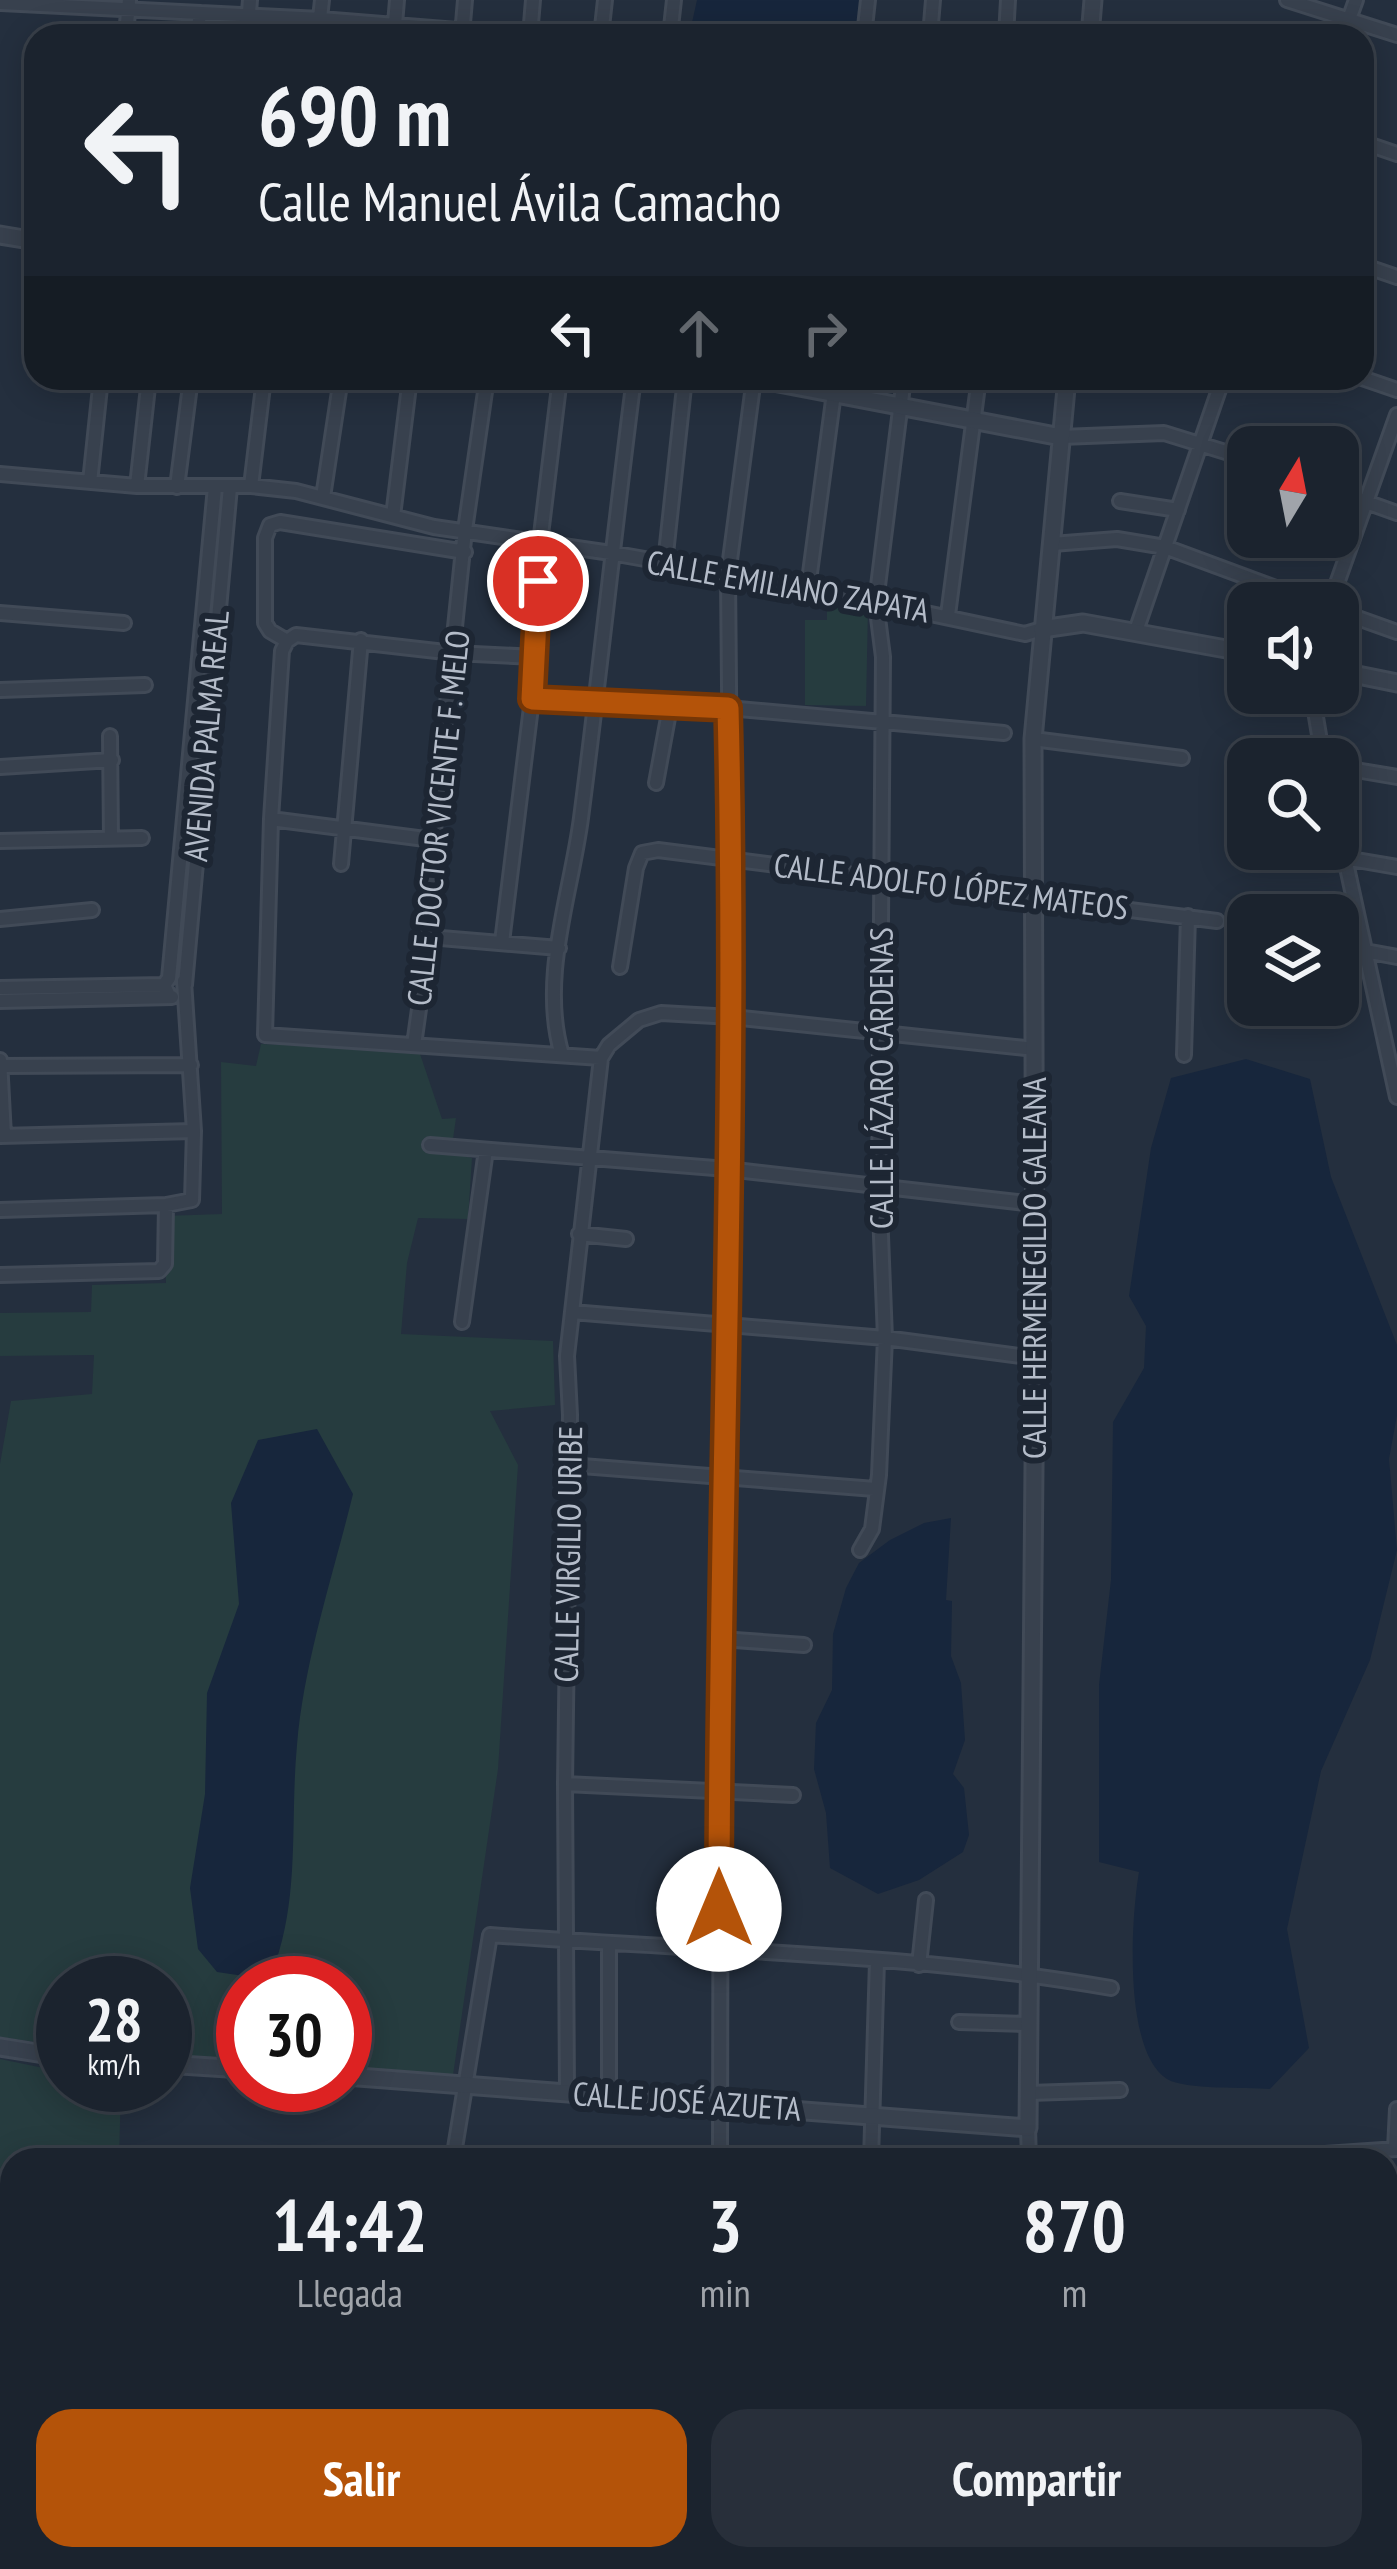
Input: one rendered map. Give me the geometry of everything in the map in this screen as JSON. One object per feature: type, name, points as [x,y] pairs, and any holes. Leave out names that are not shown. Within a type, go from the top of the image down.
[{"type":"street","points":[[320,24],[322,0]]},
{"type":"street","points":[[1287,0],[1364,24]]},
{"type":"street","points":[[1347,24],[1356,0]]},
{"type":"street","points":[[0,15],[1,1],[200,13],[249,8],[355,24]]},
{"type":"street","points":[[199,24],[200,13]]},
{"type":"street","points":[[90,482],[100,390]]},
{"type":"street","points":[[137,486],[148,390]]},
{"type":"street","points":[[177,488],[189,390]]},
{"type":"street","points":[[251,486],[263,390]]},
{"type":"street","points":[[323,496],[339,390]]},
{"type":"street","points":[[393,516],[409,390]]},
{"type":"street","name":"CALLE DOCTOR VICENTE F. MELO","points":[[414,1045],[429,937],[433,840],[465,530],[485,390]]},
{"type":"street","points":[[502,942],[532,699],[540,543],[559,390]]},
{"type":"street","points":[[562,1055],[554,1028],[559,948],[581,819],[632,390]]},
{"type":"street","points":[[665,563],[684,390]]},
{"type":"street","points":[[720,2148],[721,1639],[733,1017],[728,575],[752,390]]},
{"type":"street","points":[[808,588],[835,390]]},
{"type":"street","points":[[845,390],[902,407],[1061,437],[1164,433],[1227,452]]},
{"type":"street","name":"CALLE LÁZARO CÁRDENAS","points":[[860,1550],[872,1529],[879,1475],[885,1338],[880,1185],[883,657],[876,602],[903,390]]},
{"type":"street","points":[[948,615],[978,390]]},
{"type":"street","name":"CALLE HERMENEGILDO GALEANA","points":[[1029,2148],[1034,739],[1065,390]]},
{"type":"street","points":[[1136,631],[1219,390]]},
{"type":"street","points":[[1338,582],[1397,415]]},
{"type":"street","name":"CALLE EMILIANO ZAPATA","points":[[0,474],[177,488],[251,486],[323,496],[434,527],[808,588],[1025,634],[1042,629]]},
{"type":"street","points":[[0,1210],[166,1205],[192,1200],[191,1065],[174,987],[222,487]]},
{"type":"street","points":[[1359,499],[1397,513]]},
{"type":"street","points":[[1120,501],[1178,510]]},
{"type":"street","points":[[286,641],[266,623],[265,538],[270,526],[280,521],[465,552]]},
{"type":"street","points":[[1052,544],[1117,539],[1165,548],[1258,582]]},
{"type":"street","points":[[0,613],[124,623]]},
{"type":"street","points":[[1359,618],[1397,632]]},
{"type":"street","points":[[1042,629],[1083,623],[1227,649]]},
{"type":"street","points":[[536,657],[296,635],[286,641],[271,819],[265,1035],[601,1058],[608,1046],[648,1014],[733,1017],[1035,1049]]},
{"type":"street","points":[[341,864],[361,640]]},
{"type":"street","points":[[1359,675],[1397,683]]},
{"type":"street","points":[[0,691],[145,685]]},
{"type":"street","points":[[532,699],[883,719],[1004,733]]},
{"type":"street","points":[[656,783],[670,707]]},
{"type":"street","points":[[110,736],[111,839]]},
{"type":"street","points":[[1034,739],[1181,758]]},
{"type":"street","points":[[0,767],[112,760]]},
{"type":"street","points":[[1359,771],[1397,777]]},
{"type":"street","points":[[271,819],[433,840]]},
{"type":"street","points":[[0,841],[142,838]]},
{"type":"street","name":"CALLE ADOLFO LÓPEZ MATEOS","points":[[620,967],[636,868],[642,853],[658,850],[1217,921]]},
{"type":"street","points":[[1359,860],[1397,867]]},
{"type":"street","points":[[1348,870],[1392,1052],[1397,1097]]},
{"type":"street","points":[[0,919],[92,910]]},
{"type":"street","points":[[1184,1055],[1188,916]]},
{"type":"street","points":[[429,937],[559,948]]},
{"type":"street","points":[[1365,951],[1397,957]]},
{"type":"street","points":[[0,988],[174,987]]},
{"type":"street","points":[[0,1001],[174,987]]},
{"type":"street","name":"CALLE VIRGILIO URIBE","points":[[567,2092],[567,1356],[601,1058]]},
{"type":"street","points":[[191,1065],[0,1064],[2,1136],[194,1131]]},
{"type":"street","points":[[430,1145],[727,1169],[1035,1204]]},
{"type":"street","points":[[462,1322],[486,1150]]},
{"type":"street","points":[[0,1275],[159,1271],[165,1264],[166,1205]]},
{"type":"street","points":[[579,1234],[626,1239]]},
{"type":"street","points":[[572,1312],[885,1338],[1035,1358]]},
{"type":"street","points":[[569,1465],[875,1489]]},
{"type":"street","points":[[721,1639],[804,1645]]},
{"type":"street","points":[[565,1784],[793,1796]]},
{"type":"street","points":[[919,1965],[926,1900]]},
{"type":"street","points":[[455,2148],[490,1935],[877,1961],[1029,1974],[1111,1988]]},
{"type":"street","points":[[609,1943],[609,2095]]},
{"type":"street","points":[[871,2148],[877,1961]]},
{"type":"street","points":[[959,2022],[1029,2024]]},
{"type":"street","points":[[0,2047],[36,2053]]},
{"type":"street","name":"CALLE JOSÉ AZUETA","points":[[372,2078],[1028,2128]]},
{"type":"street","points":[[1029,2093],[1120,2090]]},
{"type":"street","points":[[1396,2148],[1397,2109]]},
{"type":"green space","points":[[827,607],[868,608],[866,706],[805,705],[805,620],[827,620]]},
{"type":"green space","points":[[261,1044],[419,1051],[442,1119],[456,1118],[451,1153],[472,1158],[468,1219],[418,1218],[407,1263],[401,1334],[553,1341],[555,1405],[490,1411],[518,1465],[498,1769],[453,2075],[372,2069],[372,1956],[216,1956],[216,2058],[192,2056],[192,1956],[36,1956],[36,2042],[0,2037],[0,1464],[11,1401],[92,1394],[94,1355],[0,1356],[0,1313],[91,1312],[92,1285],[166,1283],[164,1216],[222,1214],[221,1062],[256,1066]]},
{"type":"green space","points":[[0,2059],[36,2066],[36,2112],[120,2112],[119,2148],[0,2148]]},
{"type":"water","points":[[697,0],[861,0],[857,24],[692,24]]},
{"type":"water","points":[[1246,1059],[1310,1079],[1331,1177],[1397,1345],[1397,1415],[1389,1459],[1397,1550],[1370,1660],[1321,1771],[1287,1929],[1309,2048],[1270,2089],[1176,2083],[1153,2064],[1143,2041],[1134,1983],[1139,1872],[1099,1862],[1099,1685],[1111,1580],[1113,1422],[1144,1368],[1146,1326],[1129,1296],[1151,1148],[1171,1078]]},
{"type":"water","points":[[317,1429],[353,1494],[301,1713],[283,1937],[277,1956],[216,1956],[216,1971],[198,1949],[190,1888],[205,1794],[207,1693],[239,1604],[231,1503],[258,1440]]},
{"type":"water","points":[[951,1518],[946,1600],[952,1601],[951,1656],[961,1683],[965,1740],[953,1774],[964,1788],[969,1835],[963,1852],[919,1880],[878,1894],[830,1868],[826,1813],[814,1769],[816,1723],[832,1690],[833,1634],[846,1588],[859,1563],[924,1523]]},
{"type":"route","points":[[538,581],[532,699],[728,708],[733,1017],[727,1169],[719,1909]]}]
